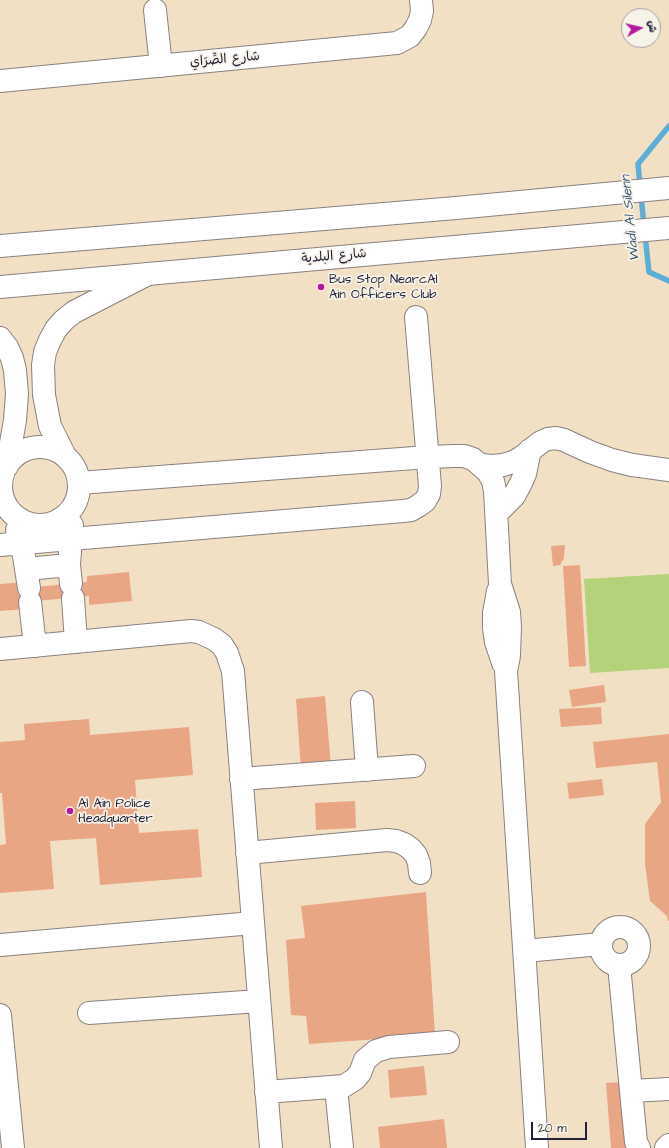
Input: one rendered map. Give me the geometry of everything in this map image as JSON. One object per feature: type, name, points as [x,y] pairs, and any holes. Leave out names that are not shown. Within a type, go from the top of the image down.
[{"type":"main road","name":"شارع الصِّرَاي","points":[[0,81],[397,43],[410,36],[416,28],[422,11],[421,0]]},
{"type":"main road","points":[[155,10],[161,66]]},
{"type":"main road","points":[[0,246],[456,208],[669,188]]},
{"type":"main road","name":"شارع البلدية","points":[[0,287],[669,228]]},
{"type":"main road","points":[[76,642],[71,582],[70,539],[77,493],[74,469],[65,456],[50,426],[44,395],[43,365],[45,352],[56,329],[74,312],[149,274]]},
{"type":"main road","points":[[0,545],[411,510],[424,501],[429,494],[430,486],[416,317]]},
{"type":"main road","points":[[0,338],[12,358],[15,370],[17,394],[16,413],[7,466],[1,487],[3,498],[21,543],[29,586],[35,646]]},
{"type":"main road","points":[[481,465],[492,466],[508,463],[522,457],[541,442],[556,438],[612,460],[632,465],[669,470]]},
{"type":"main road","points":[[7,466],[14,457],[24,451],[34,448],[56,450],[65,456]]},
{"type":"main road","points":[[497,513],[506,505],[520,485],[525,474],[530,450]]},
{"type":"main road","points":[[77,493],[428,457],[464,456],[481,465],[488,472],[493,481],[495,491],[500,584],[509,612],[509,656],[506,670],[537,1148]]},
{"type":"main road","points":[[8,508],[15,517],[26,522],[37,525],[48,524],[60,520],[69,513],[77,493]]},
{"type":"main road","points":[[29,586],[71,582]]},
{"type":"main road","points":[[0,649],[191,631],[199,632],[214,639],[222,645],[227,653],[233,671],[271,1148]]},
{"type":"main road","points":[[362,702],[367,770]]},
{"type":"main road","points":[[241,779],[414,766]]},
{"type":"main road","points":[[247,853],[396,840],[411,849],[419,863],[420,873]]},
{"type":"main road","points":[[0,945],[253,923]]},
{"type":"main road","points":[[619,927],[626,928],[636,936],[638,949],[636,956],[631,961],[626,964],[619,965],[613,964],[603,956],[601,944],[603,937],[607,932],[619,927]]},
{"type":"main road","points":[[524,951],[601,944]]},
{"type":"main road","points":[[619,965],[636,1142],[639,1148]]},
{"type":"main road","points":[[89,1013],[259,1001]]},
{"type":"main road","points":[[0,1015],[12,1148]]},
{"type":"main road","points":[[266,1092],[344,1086],[355,1079],[360,1073],[365,1060],[376,1051],[389,1047],[448,1042]]},
{"type":"main road","points":[[336,1087],[342,1148]]},
{"type":"main road","points":[[631,1092],[669,1089]]},
{"type":"main road","points":[[666,1148],[669,1145]]},
{"type":"green space","points":[[669,574],[669,668],[590,673],[584,579]]},
{"type":"building","points":[[565,545],[564,558],[560,565],[553,566],[551,546]]},
{"type":"building","points":[[580,565],[586,666],[569,667],[563,566]]},
{"type":"building","points":[[129,572],[132,601],[89,605],[89,596],[26,602],[26,609],[0,611],[0,584],[25,582],[25,588],[87,582],[87,576]]},
{"type":"building","points":[[604,685],[606,702],[572,707],[569,690]]},
{"type":"building","points":[[325,696],[331,766],[301,769],[296,699]]},
{"type":"building","points":[[601,707],[602,724],[561,727],[559,709]]},
{"type":"building","name":"Al Ain Police Headquarter","points":[[89,719],[90,735],[189,727],[193,775],[135,780],[139,833],[198,829],[202,877],[100,885],[96,838],[50,841],[54,889],[0,893],[0,845],[6,844],[2,793],[0,793],[0,742],[25,740],[24,724]]},
{"type":"building","points":[[669,734],[668,921],[667,916],[650,901],[645,864],[645,824],[661,802],[657,762],[596,768],[593,742]]},
{"type":"building","points":[[602,779],[604,795],[569,799],[567,783]]},
{"type":"building","points":[[355,801],[356,828],[316,830],[315,803]]},
{"type":"building","points":[[426,892],[435,1035],[309,1044],[306,1016],[291,1015],[286,940],[305,938],[301,906]]},
{"type":"building","points":[[424,1066],[427,1095],[390,1098],[388,1070]]},
{"type":"building","points":[[624,1082],[629,1148],[611,1148],[606,1083]]},
{"type":"building","points":[[444,1119],[447,1148],[380,1148],[378,1127]]},
{"type":"waterway","name":"Wadi Al Silenn","points":[[640,186],[638,164],[669,126]]},
{"type":"waterway","name":"Wadi Al Silenn","points":[[641,195],[644,226]]},
{"type":"waterway","name":"Wadi Al Silenn","points":[[645,235],[649,272],[669,281]]},
{"type":"place","name":"Bus Stop NearcAl Ain Officers Club","points":[[321,287]]},
{"type":"place","name":"Al Ain Police Headquarter","points":[[70,811]]}]
